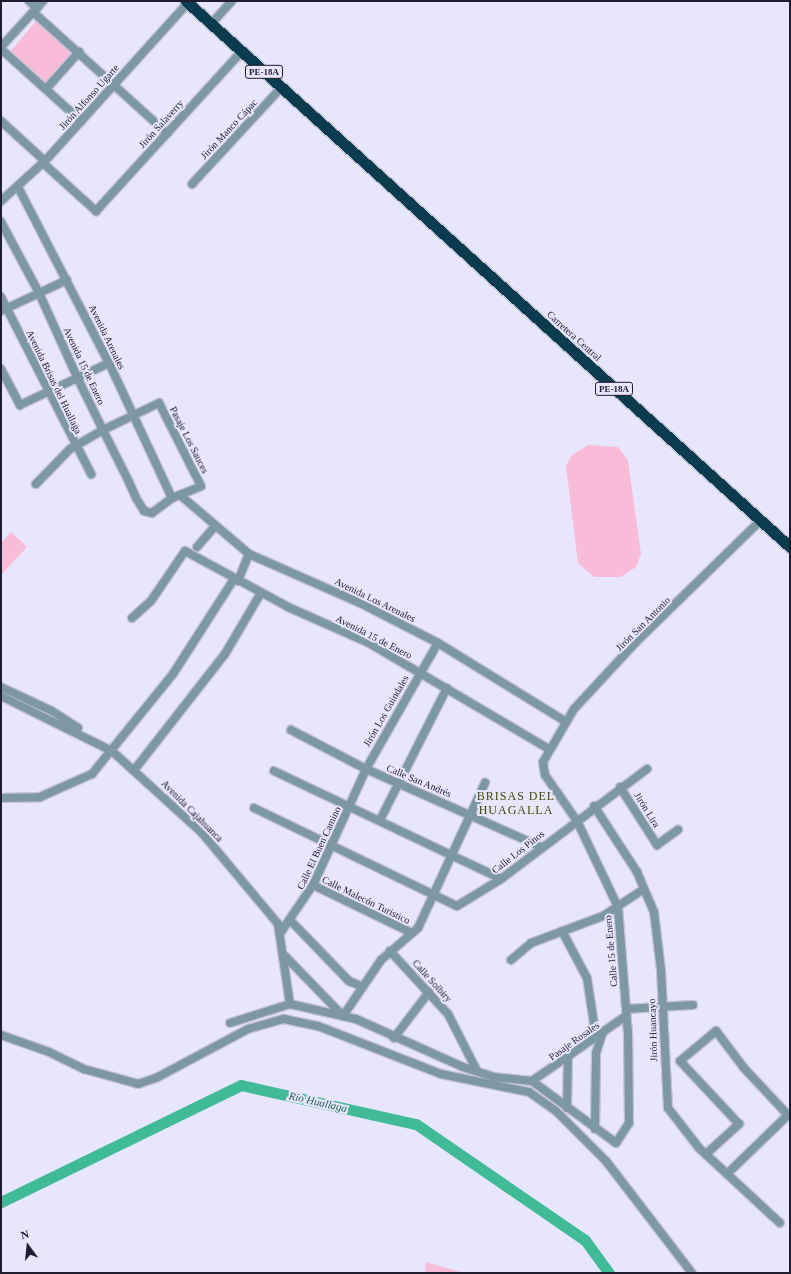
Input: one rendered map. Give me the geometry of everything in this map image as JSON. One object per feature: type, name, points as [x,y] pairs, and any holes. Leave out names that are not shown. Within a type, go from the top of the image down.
[{"type":"highway","name":"PE-18A","points":[[187,2],[281,88]]},
{"type":"highway","name":"Carretera Central","points":[[281,88],[790,547]]},
{"type":"street","points":[[29,1],[35,10],[167,133]]},
{"type":"street","points":[[43,1],[1,48],[81,121]]},
{"type":"street","points":[[211,24],[232,1]]},
{"type":"street","name":"Jirón Alfonso Ugarte","points":[[1,201],[44,162],[187,2]]},
{"type":"street","points":[[46,88],[79,52]]},
{"type":"street","name":"Jirón Salaverry","points":[[44,162],[96,211],[241,52]]},
{"type":"street","name":"Jirón Manco Cápac","points":[[192,184],[281,88]]},
{"type":"street","points":[[1,121],[44,162]]},
{"type":"street","name":"Avenida Arenales","points":[[18,187],[109,363],[172,498]]},
{"type":"street","name":"Avenida 15 de Enero","points":[[1,222],[39,293],[78,379],[136,498],[144,511],[152,513],[172,498]]},
{"type":"street","points":[[4,310],[67,280]]},
{"type":"street","name":"Avenida Brisas del Huallaga","points":[[1,297],[4,310],[91,474]]},
{"type":"street","points":[[1,369],[20,405],[78,379],[109,363]]},
{"type":"street","name":"Pasaje Los Sauces","points":[[133,415],[159,403],[201,486],[180,495]]},
{"type":"street","points":[[36,484],[61,456],[75,446],[133,415]]},
{"type":"street","points":[[172,498],[180,495]]},
{"type":"street","name":"Avenida Los Arenales","points":[[180,495],[249,554],[360,603],[438,643],[565,721]]},
{"type":"street","name":"Jirón San Antonio","points":[[549,749],[565,721],[637,641],[761,520]]},
{"type":"street","points":[[197,547],[216,526]]},
{"type":"street","name":"Avenida 15 de Enero","points":[[132,618],[150,601],[185,551],[261,593],[420,672],[549,749]]},
{"type":"street","points":[[1,798],[32,798],[81,782],[92,774],[173,674],[236,580],[249,554]]},
{"type":"street","points":[[135,769],[225,654],[261,593]]},
{"type":"street","name":"Jirón Los Guindales","points":[[366,769],[420,672],[438,643]]},
{"type":"street","points":[[1,687],[52,711],[91,739]]},
{"type":"street","points":[[380,820],[396,782],[447,688]]},
{"type":"street","name":"Avenida Cajahuanca","points":[[1,696],[91,739],[112,751],[135,769],[212,845],[281,932]]},
{"type":"street","name":"Calle San Andrés","points":[[291,730],[366,769],[470,814],[541,847]]},
{"type":"street","name":"Calle 15 de Enero","points":[[549,749],[543,762],[545,775],[577,821],[618,907],[626,1012],[629,1123],[616,1143],[595,1130]]},
{"type":"street","name":"Calle El Buen Camino","points":[[281,932],[314,885],[366,769]]},
{"type":"street","name":"Calle Los Pinos","points":[[433,895],[457,906],[501,879],[577,821],[594,806],[647,769]]},
{"type":"street","points":[[274,772],[453,854],[501,879]]},
{"type":"street","points":[[343,1016],[390,951],[410,932],[418,928],[485,783]]},
{"type":"street","name":"Jirón Lira","points":[[620,787],[657,845],[678,830]]},
{"type":"street","name":"Jirón Huancayo","points":[[594,806],[644,889],[657,932],[668,1108],[706,1154],[780,1223]]},
{"type":"street","points":[[254,808],[433,895]]},
{"type":"street","name":"Calle Malecón Turistico","points":[[314,885],[410,932]]},
{"type":"street","points":[[511,960],[531,943],[618,907],[644,889]]},
{"type":"street","points":[[290,920],[349,981],[363,987]]},
{"type":"street","points":[[562,931],[587,978],[599,1035],[596,1053],[595,1130]]},
{"type":"street","points":[[281,932],[289,1004]]},
{"type":"street","name":"Calle Soibiry","points":[[390,951],[448,1014],[477,1071]]},
{"type":"street","points":[[283,954],[343,1016]]},
{"type":"street","points":[[394,1038],[429,992]]},
{"type":"street","points":[[230,1023],[289,1004],[343,1016],[493,1077],[532,1081],[595,1130]]},
{"type":"street","points":[[269,1023],[289,1004]]},
{"type":"street","points":[[626,1012],[693,1005]]},
{"type":"street","name":"Pasaje Rosales","points":[[532,1081],[599,1035],[626,1012]]},
{"type":"street","points":[[1,1035],[49,1052],[84,1069],[138,1084],[158,1077],[248,1028],[284,1019],[318,1026],[441,1074],[529,1092],[556,1111],[606,1161],[692,1273]]},
{"type":"street","points":[[706,1154],[739,1124],[680,1062],[716,1031],[788,1115],[727,1174]]},
{"type":"street","points":[[567,1108],[568,1056]]},
{"type":"shaded area","points":[[36,21],[76,54],[49,86],[10,52]]},
{"type":"shaded area","points":[[588,445],[618,447],[628,460],[641,554],[636,567],[621,577],[594,577],[578,563],[566,466],[572,455]]},
{"type":"shaded area","points":[[11,532],[27,547],[2,574],[1,543]]},
{"type":"shaded area","points":[[426,1262],[464,1273],[425,1273]]},
{"type":"waterway","name":"Río Huallaga","points":[[1,1202],[241,1085],[416,1124],[585,1240],[609,1273]]},
{"type":"district","name":"BRISAS DEL HUAGALLA","points":[[516,804]]}]
